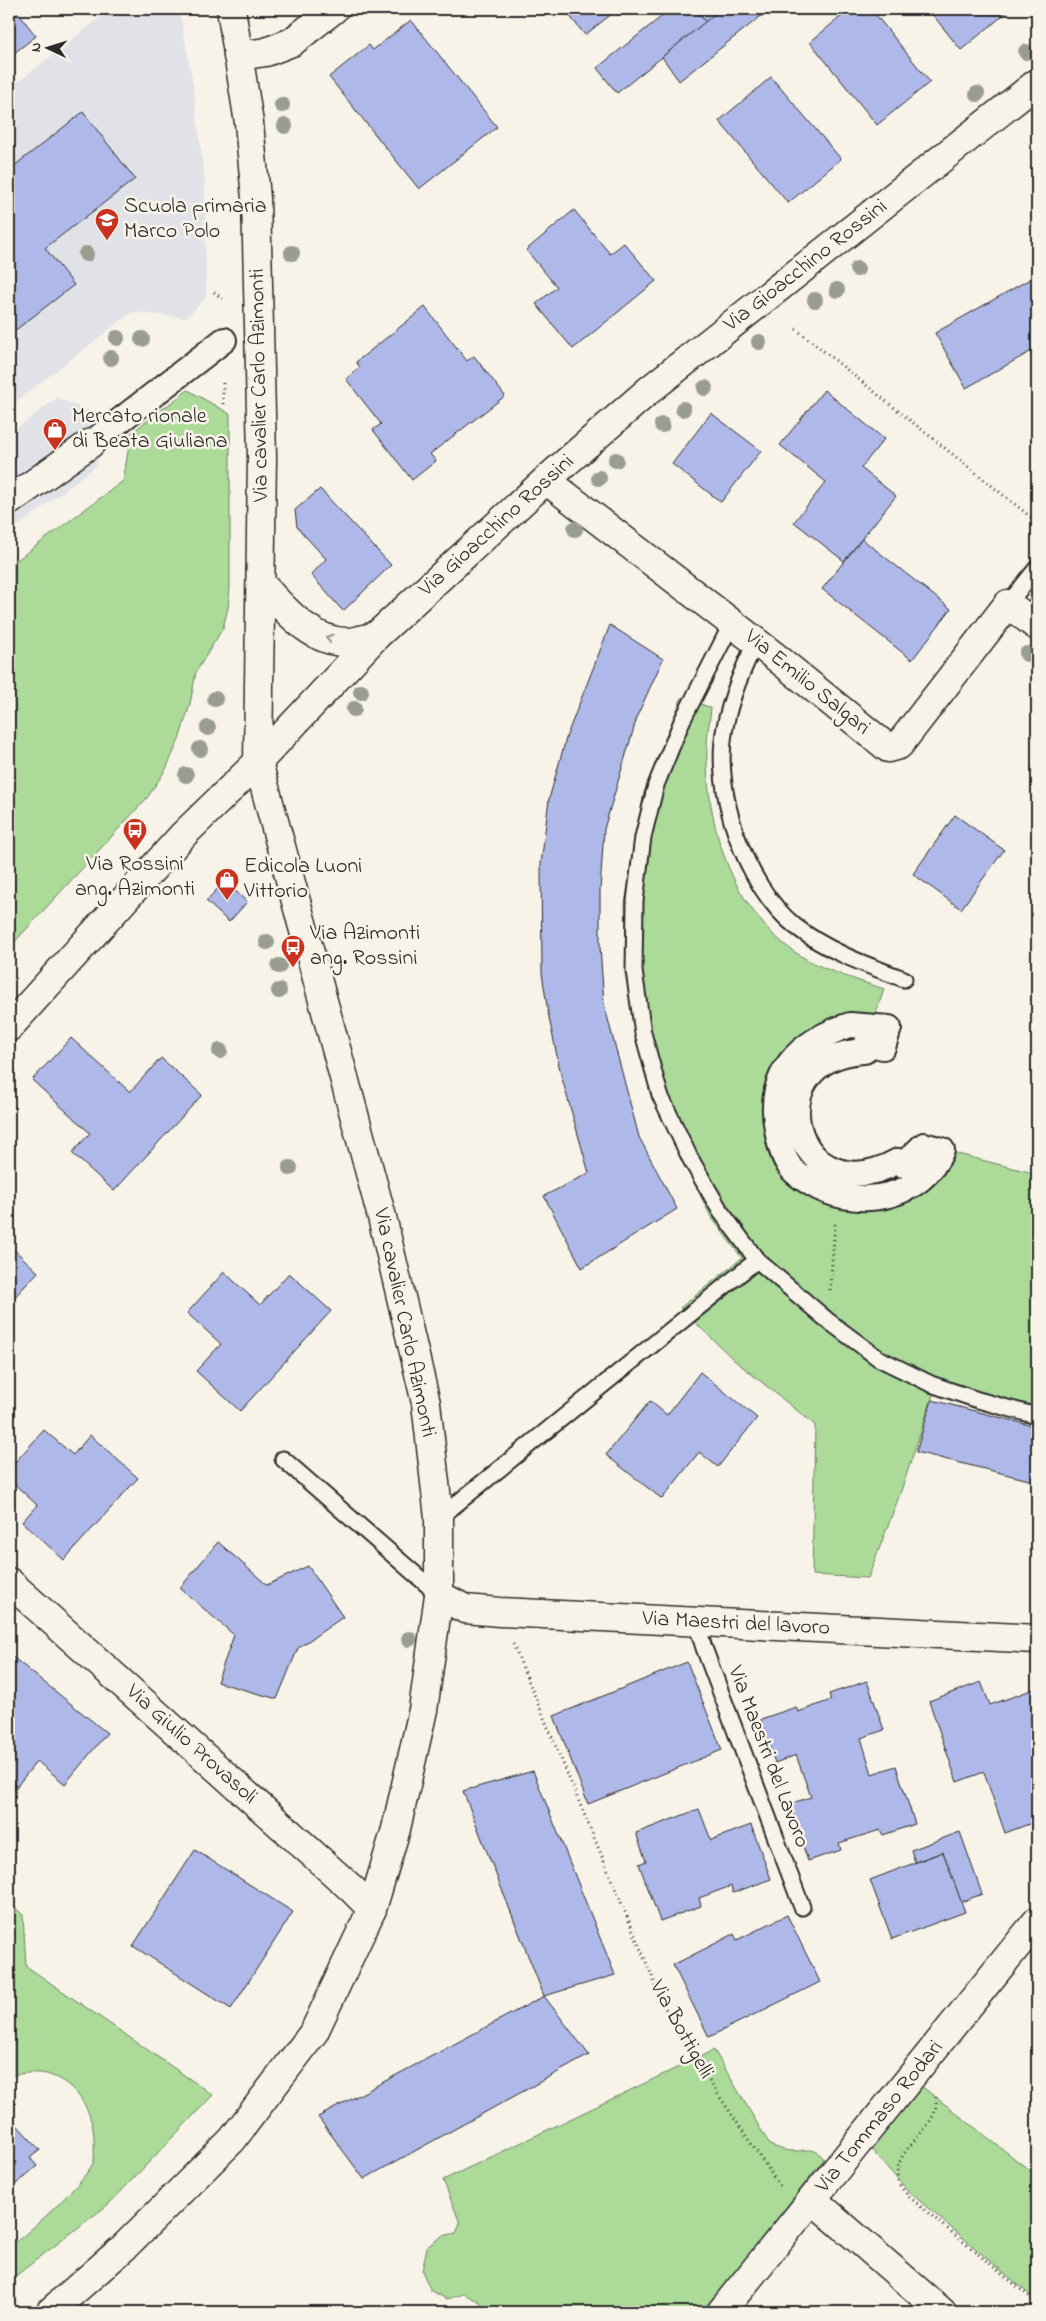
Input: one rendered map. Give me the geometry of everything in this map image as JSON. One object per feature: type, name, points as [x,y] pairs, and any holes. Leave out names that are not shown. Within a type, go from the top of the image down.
[{"type":"street","name":"Via cavalier Carlo Azimonti","points":[[50,2312],[121,2250],[232,2140],[314,2032],[372,1909],[396,1829],[423,1710],[439,1595],[439,1518],[426,1403],[382,1217],[258,762],[262,457],[256,198],[249,122],[231,9]]},
{"type":"street","points":[[238,56],[266,52],[292,42],[334,9]]},
{"type":"street","name":"Via Gioacchino Rossini","points":[[9,1027],[184,834],[258,762],[376,636],[546,480],[648,391],[1037,83]]},
{"type":"street","name":"Via cavalier Carlo Azimonti","points":[[9,501],[92,443],[224,340]]},
{"type":"street","name":"Via Emilio Salgari","points":[[546,480],[756,641],[888,748],[894,748],[899,745],[1008,604]]},
{"type":"street","points":[[261,584],[304,626],[329,640],[349,642],[376,636]]},
{"type":"street","points":[[1008,604],[1037,626]]},
{"type":"street","points":[[850,1025],[889,1028],[883,1048],[867,1043],[864,1051],[835,1056],[817,1066],[804,1083],[797,1102],[797,1126],[806,1146],[818,1162],[839,1172],[860,1175],[880,1171],[898,1161],[903,1165],[924,1145],[942,1150],[937,1163],[923,1177],[906,1188],[886,1197],[870,1200],[837,1195],[810,1184],[791,1168],[780,1147],[775,1097],[791,1061],[807,1044],[826,1032],[850,1025]]},
{"type":"street","name":"Via Giulio Provasoli","points":[[9,1582],[372,1909]]},
{"type":"street","name":"Via Maestri del lavoro","points":[[439,1595],[466,1609],[1037,1639]]},
{"type":"street","name":"Via Tommaso Rodari","points":[[722,2312],[1037,1921]]},
{"type":"street","points":[[813,2200],[942,2312]]},
{"type":"lane","points":[[1008,604],[1037,568]]},
{"type":"lane","points":[[732,623],[682,722],[656,785],[643,836],[635,901],[634,971],[643,1033],[660,1095],[690,1158],[721,1212],[757,1260],[827,1320],[878,1358],[931,1384],[978,1400],[1037,1416]]},
{"type":"lane","points":[[756,641],[738,680],[730,706],[724,728],[722,763],[733,826],[750,869],[768,898],[795,926],[828,948],[904,979]]},
{"type":"lane","points":[[439,1518],[757,1260]]},
{"type":"lane","points":[[283,1459],[439,1595]]},
{"type":"lane","name":"Via Maestri del Lavoro","points":[[696,1622],[704,1648],[802,1907]]},
{"type":"path","points":[[796,329],[1037,522]]},
{"type":"path","points":[[827,1320],[837,1195]]},
{"type":"path","name":"Via Bottigelli","points":[[524,1670],[667,2012],[687,2048],[785,2194],[813,2200]]},
{"type":"path","points":[[918,2071],[935,2089],[937,2106],[934,2116],[902,2156],[898,2172],[899,2184],[908,2196],[1037,2303]]},
{"type":"shaded area","name":"Scuola primaria Marco Polo","points":[[111,9],[179,9],[193,84],[205,184],[206,298],[186,318],[132,312],[9,407],[9,89]]},
{"type":"shaded area","name":"Mercato rionale di Beata Giuliana","points":[[57,398],[91,412],[107,436],[96,466],[9,533],[9,434]]},
{"type":"green space","points":[[188,390],[230,414],[230,587],[228,608],[223,628],[196,672],[190,704],[179,740],[166,769],[147,798],[9,948],[9,566],[123,481],[131,433]]},
{"type":"green space","points":[[682,697],[711,708],[707,736],[707,773],[715,827],[723,854],[734,879],[748,903],[764,925],[784,944],[806,959],[845,976],[884,989],[872,1026],[850,1025],[781,1078],[791,1168],[870,1200],[942,1150],[1037,1174],[1037,1416],[936,1386],[900,1494],[868,1578],[812,1575],[815,1425],[734,1360],[680,1308],[742,1258],[711,1217],[654,1102],[636,1034],[628,976],[625,904],[644,792]]},
{"type":"green space","points":[[9,1902],[23,1915],[26,1966],[213,2095],[110,2203],[9,2281],[9,2247],[42,2220],[87,2172],[94,2160],[94,2137],[89,2115],[84,2104],[78,2095],[61,2080],[40,2073],[9,2076]]},
{"type":"green space","points":[[714,2050],[770,2145],[794,2151],[814,2151],[824,2159],[705,2312],[484,2312],[480,2302],[464,2294],[447,2299],[431,2291],[422,2271],[427,2247],[442,2236],[456,2233],[460,2223],[443,2180]]},
{"type":"green space","points":[[920,2085],[1037,2176],[1037,2301],[908,2191],[869,2147]]},
{"type":"building","points":[[9,9],[15,9],[36,36],[9,57]]},
{"type":"building","points":[[564,9],[618,9],[585,35]]},
{"type":"building","points":[[671,9],[695,9],[706,22],[617,93],[597,68]]},
{"type":"building","points":[[695,9],[721,9],[706,22]]},
{"type":"building","points":[[721,9],[770,9],[679,81],[662,57]]},
{"type":"building","points":[[850,9],[871,9],[930,82],[877,125],[810,42]]},
{"type":"building","points":[[928,9],[1011,9],[961,50]]},
{"type":"building","points":[[411,20],[497,127],[419,189],[329,77],[369,45],[373,50]]},
{"type":"building","points":[[771,77],[841,159],[788,203],[719,121]]},
{"type":"building","points":[[83,112],[135,179],[45,248],[74,285],[9,335],[9,170]]},
{"type":"building","points":[[574,210],[610,254],[624,243],[656,281],[573,349],[536,304],[557,287],[526,250]]},
{"type":"building","points":[[1037,275],[1037,348],[966,388],[935,333]]},
{"type":"building","points":[[425,307],[467,361],[474,356],[505,396],[430,454],[436,461],[412,480],[373,430],[381,424],[346,379],[360,367],[356,362]]},
{"type":"building","points":[[824,390],[884,439],[861,468],[896,496],[844,561],[794,522],[826,482],[780,445]]},
{"type":"building","points":[[711,413],[761,451],[721,502],[672,464]]},
{"type":"building","points":[[320,489],[391,565],[343,611],[311,575],[326,559],[297,527],[295,510]]},
{"type":"building","points":[[862,539],[951,609],[912,660],[822,589]]},
{"type":"building","points":[[610,625],[663,659],[638,714],[604,829],[600,890],[600,947],[604,1004],[639,1137],[677,1209],[582,1268],[544,1196],[589,1173],[561,1075],[548,1013],[542,973],[541,864],[549,799],[567,735]]},
{"type":"building","points":[[955,815],[1004,850],[961,909],[913,874]]},
{"type":"building","name":"Edicola Luoni Vittorio","points":[[225,881],[247,902],[229,922],[206,901]]},
{"type":"building","points":[[71,1038],[130,1092],[161,1058],[202,1095],[114,1191],[72,1153],[90,1133],[32,1080]]},
{"type":"building","points":[[9,1245],[38,1272],[9,1303]]},
{"type":"building","points":[[224,1272],[260,1305],[289,1273],[331,1311],[240,1411],[196,1371],[221,1344],[187,1313]]},
{"type":"building","points":[[700,1372],[757,1418],[718,1467],[699,1452],[662,1499],[606,1455],[650,1401],[667,1415]]},
{"type":"building","points":[[932,1400],[1037,1427],[1037,1482],[916,1452]]},
{"type":"building","points":[[44,1430],[73,1455],[90,1435],[138,1478],[64,1560],[22,1522],[37,1505],[9,1479],[9,1469]]},
{"type":"building","points":[[218,1542],[267,1585],[308,1566],[343,1617],[298,1648],[277,1699],[217,1682],[234,1635],[180,1588]]},
{"type":"building","points":[[9,1654],[107,1733],[65,1784],[37,1761],[9,1796]]},
{"type":"building","points":[[687,1662],[722,1750],[588,1804],[554,1716]]},
{"type":"building","points":[[867,1681],[884,1730],[861,1738],[872,1774],[896,1766],[915,1824],[883,1835],[880,1830],[839,1843],[841,1850],[808,1861],[789,1804],[811,1797],[796,1755],[775,1763],[761,1719],[796,1707],[798,1712],[831,1700],[829,1694]]},
{"type":"building","points":[[981,1682],[990,1705],[1037,1688],[1037,1821],[1005,1833],[984,1772],[957,1782],[929,1701]]},
{"type":"building","points":[[533,1771],[615,1975],[544,1996],[463,1791]]},
{"type":"building","points":[[699,1809],[711,1840],[751,1825],[771,1879],[733,1893],[731,1886],[699,1898],[701,1906],[660,1921],[639,1864],[646,1861],[636,1833]]},
{"type":"building","points":[[960,1832],[982,1894],[961,1902],[943,1852],[915,1862],[911,1850]]},
{"type":"building","points":[[195,1850],[293,1912],[231,2009],[133,1946]]},
{"type":"building","points":[[943,1852],[965,1912],[892,1939],[870,1880]]},
{"type":"building","points":[[787,1915],[820,1982],[709,2037],[673,1965],[734,1934],[737,1940]]},
{"type":"building","points":[[544,1996],[589,2055],[364,2179],[318,2117]]},
{"type":"building","points":[[16,2124],[40,2150],[30,2158],[37,2166],[9,2190],[9,2128]]},
{"type":"place","name":"Scuola primaria Marco Polo","points":[[107,241]]},
{"type":"place","name":"Mercato rionale di Beata Giuliana","points":[[55,451]]},
{"type":"place","name":"Via Rossini ang. Azimonti","points":[[135,851]]},
{"type":"place","name":"Edicola Luoni Vittorio","points":[[227,901]]},
{"type":"place","name":"Via Azimonti ang. Rossini","points":[[293,968]]}]
